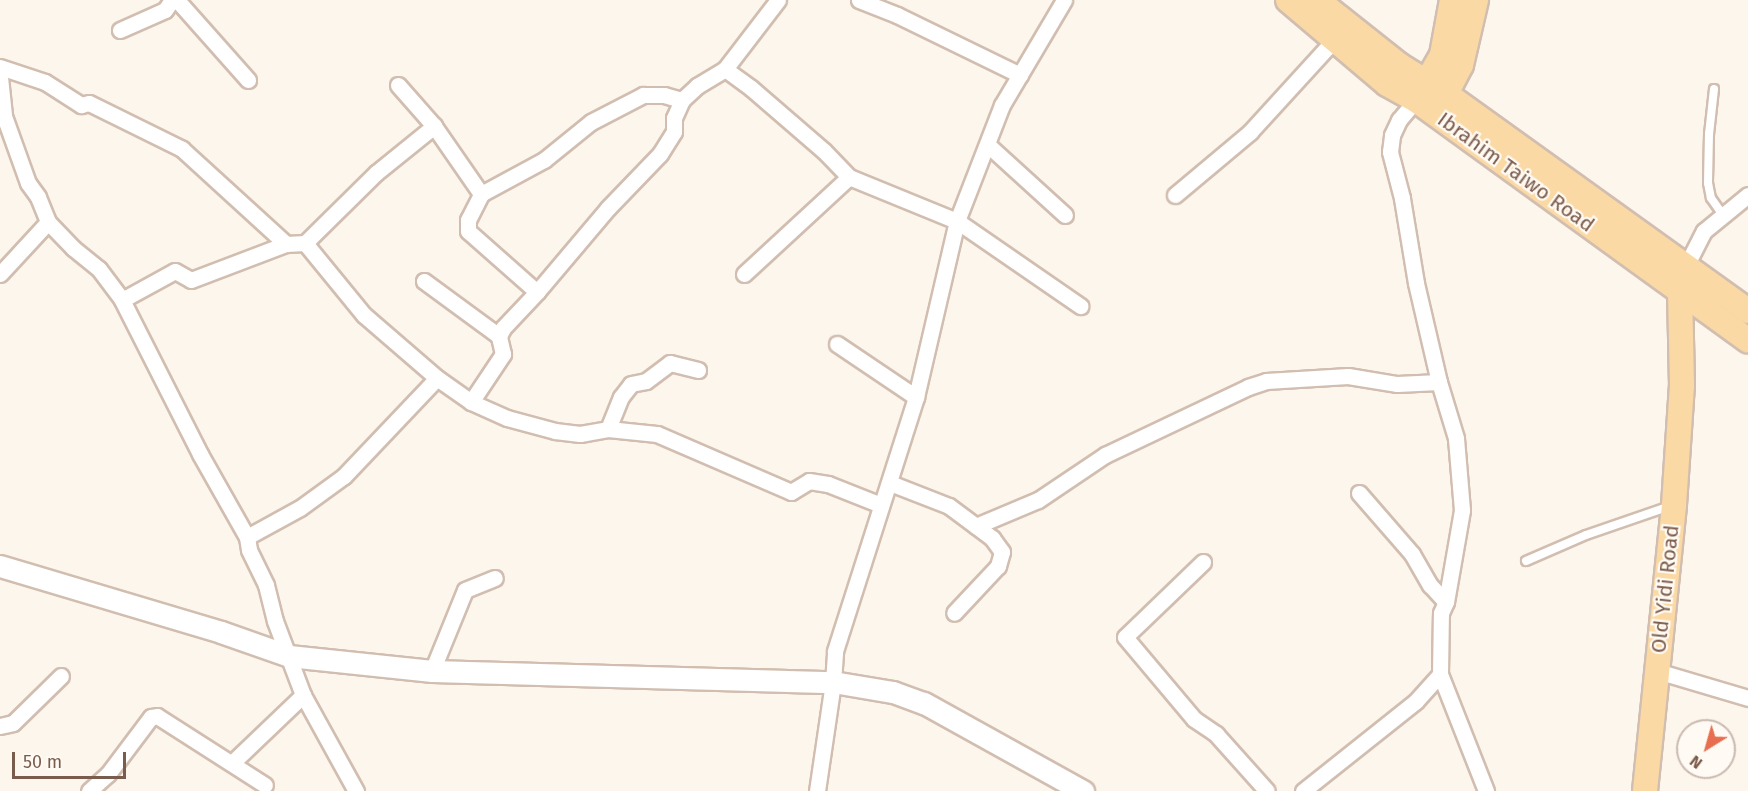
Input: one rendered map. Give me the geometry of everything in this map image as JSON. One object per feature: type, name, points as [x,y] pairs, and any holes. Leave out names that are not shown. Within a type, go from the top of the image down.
[{"type":"main road","name":"Ibrahim Taiwo Road","points":[[1288,0],[1387,84],[1431,97],[1484,122],[1748,311]]},
{"type":"main road","name":"Ibrahim Taiwo Road","points":[[1317,0],[1431,97],[1680,292],[1748,340]]},
{"type":"main road","points":[[1431,97],[1442,55],[1452,0]]},
{"type":"main road","points":[[1476,0],[1461,65],[1463,89],[1484,122]]},
{"type":"main road","points":[[1370,44],[1403,58],[1414,58],[1433,52],[1446,35]]},
{"type":"main road","points":[[1431,97],[1461,65]]},
{"type":"main road","name":"Old Yidi Road","points":[[1645,791],[1674,505],[1682,386],[1680,292],[1686,266]]},
{"type":"main road","name":"Old Yidi Road","points":[[1682,386],[1708,282]]},
{"type":"street","points":[[120,30],[165,10],[172,0]]},
{"type":"street","points":[[177,0],[248,80]]},
{"type":"street","points":[[471,402],[503,354],[499,336],[503,328],[537,292],[608,208],[660,154],[674,132],[674,118],[682,100],[697,86],[725,69],[778,0]]},
{"type":"street","points":[[859,0],[897,15],[1020,75]]},
{"type":"street","points":[[817,791],[833,682],[835,651],[916,397],[957,221],[1002,105],[1064,0]]},
{"type":"street","points":[[1174,195],[1250,132],[1334,40]]},
{"type":"street","points":[[0,67],[45,82],[81,105],[89,103],[182,148],[286,244]]},
{"type":"street","points":[[725,69],[751,88],[824,151],[849,177],[957,221],[1080,306]]},
{"type":"street","points":[[0,77],[6,124],[28,183],[38,197],[48,222],[73,248],[99,269],[122,300],[200,454],[248,537],[249,550],[266,585],[275,621],[303,695],[356,791]]},
{"type":"street","points":[[398,85],[434,126],[481,194]]},
{"type":"street","points":[[537,292],[468,231],[468,220],[481,194],[544,160],[591,122],[643,95],[664,95],[682,100]]},
{"type":"street","points":[[1431,97],[1395,128],[1390,152],[1402,198],[1416,283],[1439,382],[1456,438],[1462,510],[1446,602],[1440,613],[1440,674],[1486,791]]},
{"type":"street","points":[[122,300],[175,271],[191,280],[286,244],[305,243],[376,172],[434,126]]},
{"type":"street","points":[[988,145],[1065,215]]},
{"type":"street","points":[[744,274],[849,177]]},
{"type":"street","points":[[1686,266],[1704,231],[1748,195]]},
{"type":"street","points":[[0,274],[48,222]]},
{"type":"street","points":[[305,243],[364,315],[437,378],[471,402],[507,418],[548,429],[580,434],[608,429],[657,434],[790,492],[809,481],[828,484],[881,505]]},
{"type":"street","points":[[424,281],[499,336]]},
{"type":"street","points":[[837,344],[916,397]]},
{"type":"street","points":[[608,429],[621,397],[631,384],[646,381],[670,363],[698,370]]},
{"type":"street","points":[[975,526],[1038,500],[1105,455],[1266,381],[1348,376],[1396,384],[1439,382]]},
{"type":"street","points":[[248,537],[300,508],[344,476],[437,378]]},
{"type":"street","points":[[890,483],[949,506],[992,538],[1002,552],[998,566],[954,613]]},
{"type":"street","points":[[1359,493],[1412,554],[1430,585],[1446,602]]},
{"type":"street","points":[[1203,562],[1125,637],[1194,719],[1216,734],[1267,791]]},
{"type":"street","points":[[0,566],[221,632],[289,656],[432,671],[833,682],[893,692],[924,703],[1083,791]]},
{"type":"street","points":[[432,671],[465,590],[495,578]]},
{"type":"street","points":[[1657,671],[1748,698]]},
{"type":"street","points":[[1303,791],[1416,700],[1440,674]]},
{"type":"street","points":[[0,726],[13,723],[61,676]]},
{"type":"street","points":[[233,762],[303,695]]},
{"type":"street","points":[[89,791],[108,774],[151,717],[157,716],[233,762],[264,785]]},
{"type":"lane","points":[[1714,88],[1708,134],[1708,183],[1711,198],[1722,214]]},
{"type":"lane","points":[[1526,561],[1586,535],[1674,505]]}]
